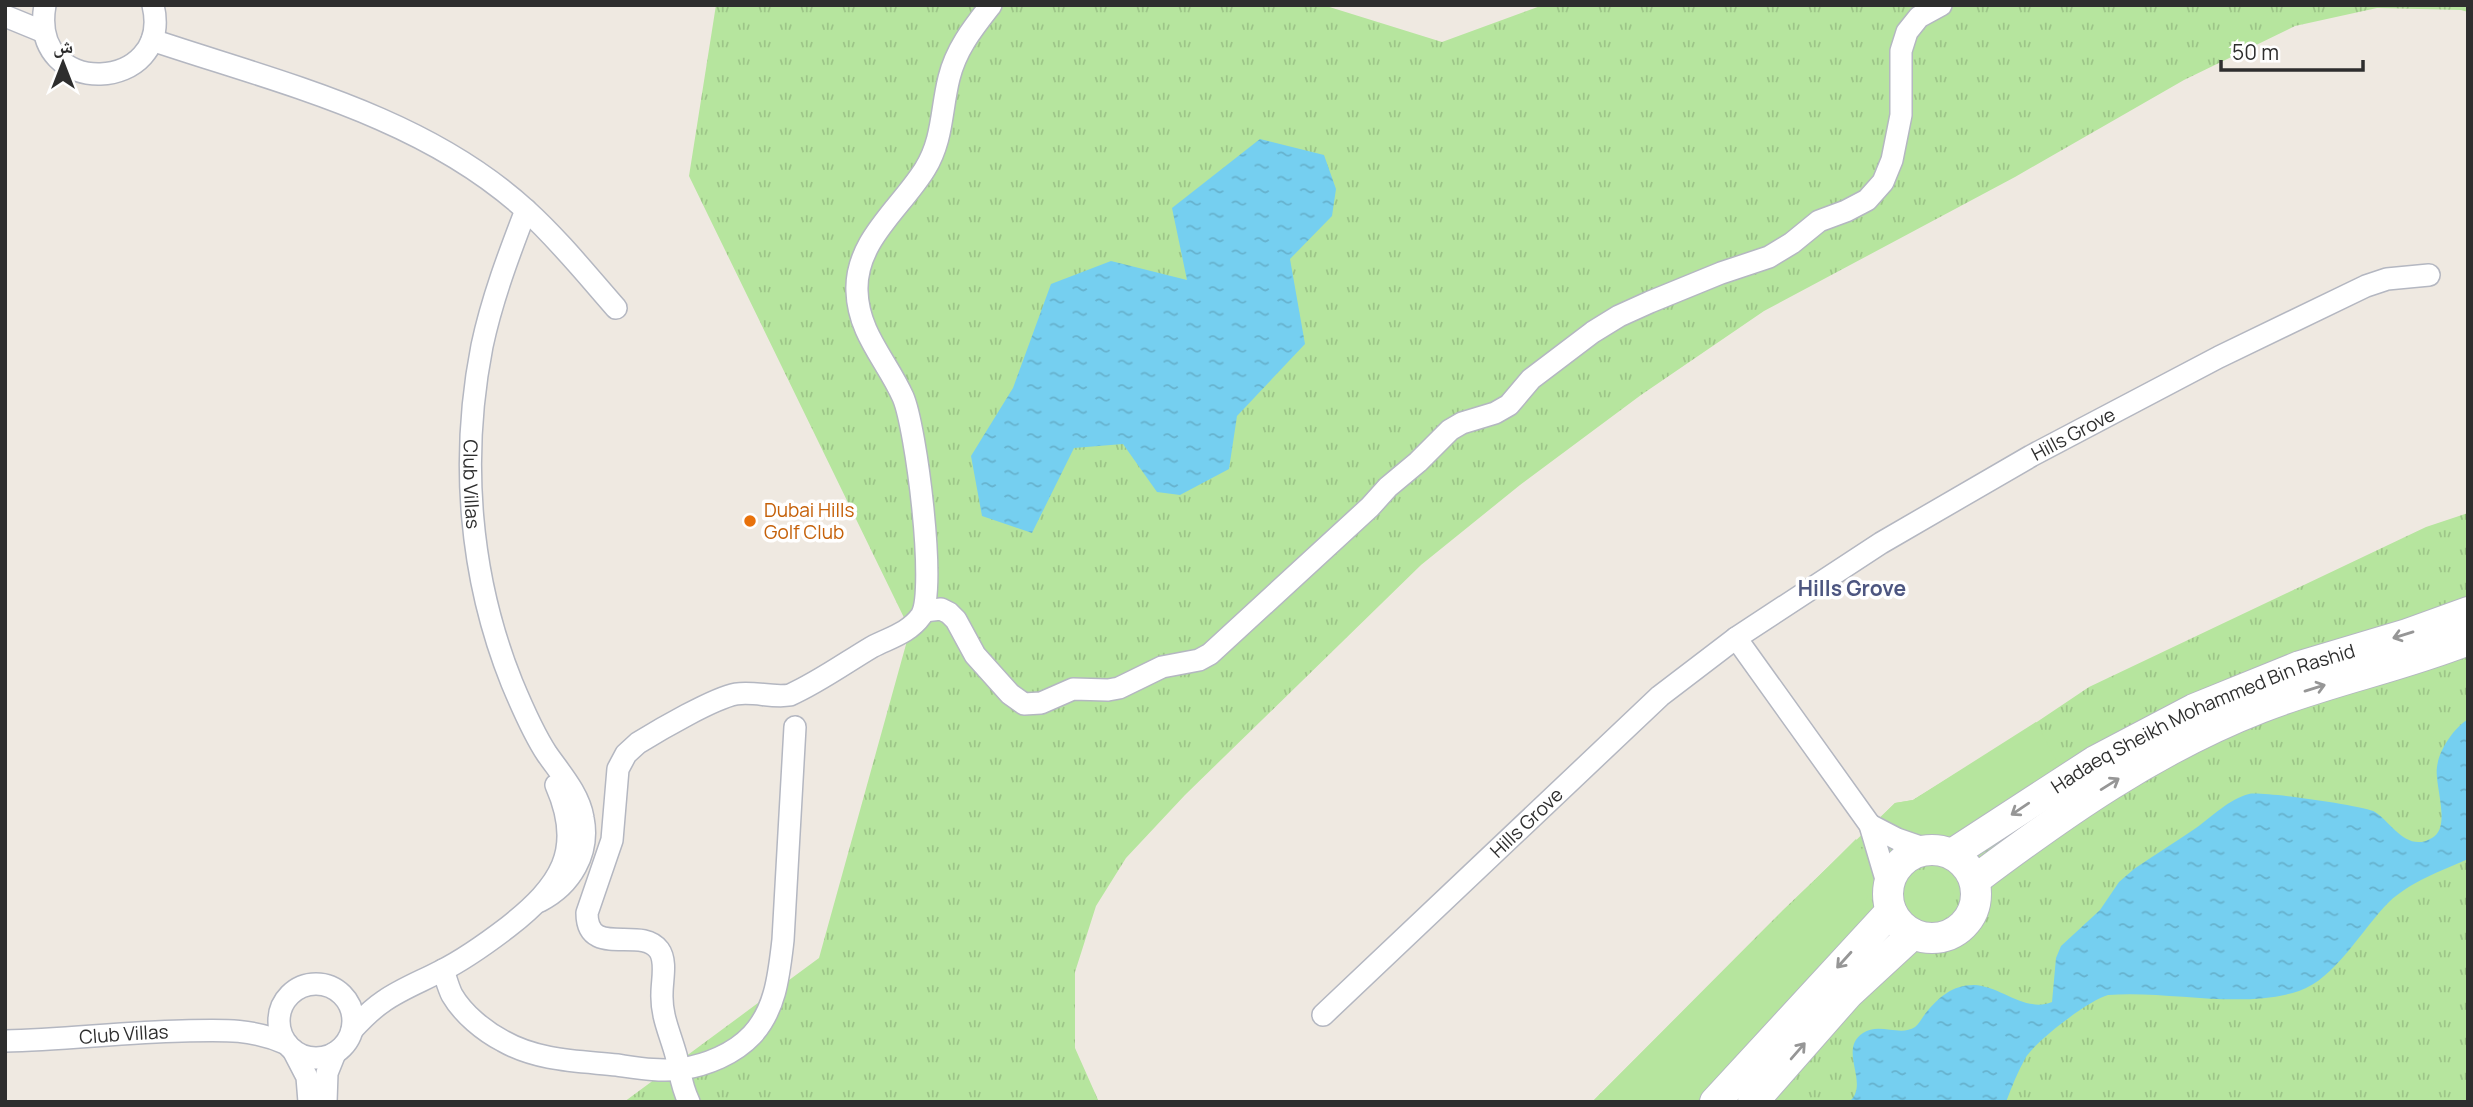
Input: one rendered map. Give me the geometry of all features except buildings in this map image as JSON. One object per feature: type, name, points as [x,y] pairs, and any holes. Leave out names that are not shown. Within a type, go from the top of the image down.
[{"type":"street","points":[[45,5],[44,32],[55,55],[76,71],[89,75],[114,74],[137,61],[152,40],[156,19],[153,5]]},
{"type":"street","points":[[689,1102],[682,1090],[676,1053],[662,1013],[663,963],[659,949],[647,941],[602,938],[592,931],[587,920],[612,840],[618,769],[626,754],[638,743],[723,697],[751,693],[778,697],[790,695],[906,631],[924,611],[926,559],[913,430],[902,395],[866,332],[856,288],[869,245],[914,185],[934,152],[943,121],[953,64],[965,38],[991,5]]},
{"type":"street","points":[[924,611],[941,609],[949,613],[961,628],[975,655],[1010,694],[1024,704],[1041,703],[1073,688],[1118,688],[1162,667],[1199,660],[1210,654],[1370,507],[1395,480],[1418,463],[1450,430],[1462,423],[1495,413],[1508,405],[1545,367],[1619,316],[1721,273],[1769,257],[1819,221],[1867,200],[1882,182],[1892,160],[1901,114],[1901,51],[1907,32],[1919,17],[1941,5]]},
{"type":"street","points":[[5,16],[44,32]]},
{"type":"street","points":[[152,40],[340,103],[435,146],[487,180],[526,210],[616,308]]},
{"type":"street","name":"Club Villas","points":[[526,210],[496,295],[483,344],[472,421],[471,497],[480,574],[499,648],[546,753],[552,776],[564,803],[568,837],[560,871],[540,901]]},
{"type":"street","name":"Hills Grove","points":[[1323,1015],[1660,696],[1736,638],[1881,543],[2042,450],[2220,357],[2366,286],[2387,279],[2429,275]]},
{"type":"street","name":"Hadaeq Sheikh Mohammed Bin Rashid","points":[[1941,852],[2084,767],[2194,709],[2300,666],[2407,634],[2468,612]]},
{"type":"street","points":[[1736,638],[1870,825],[1897,920],[1913,934],[1923,937],[1943,936],[1961,927],[1973,911],[1977,891],[1975,880],[1966,865],[1941,852],[1897,839],[1870,825]]},
{"type":"street","name":"Hadaeq Sheikh Mohammed Bin Rashid","points":[[1975,880],[2077,805],[2182,743],[2259,708],[2417,659],[2468,640]]},
{"type":"street","points":[[443,970],[452,995],[485,1030],[504,1042],[547,1057],[679,1070],[715,1060],[735,1049],[752,1035],[765,1016],[774,995],[783,940],[794,727]]},
{"type":"street","name":"Club Villas","points":[[395,993],[443,970],[494,938],[540,901],[552,895],[570,877],[581,854],[584,838],[583,817],[580,804],[567,781],[546,753]]},
{"type":"street","points":[[584,838],[612,840]]},
{"type":"street","points":[[1715,1102],[1890,899],[1894,870],[1906,858],[1941,852]]},
{"type":"street","points":[[1753,1102],[1848,994],[1913,934]]},
{"type":"street","points":[[242,1030],[264,1021],[296,989],[317,983],[338,990],[351,1008],[352,1030],[349,1039],[335,1053],[327,1073],[326,1102]]},
{"type":"street","points":[[346,998],[395,993]]},
{"type":"street","points":[[352,1030],[372,1010],[395,993]]},
{"type":"street","points":[[281,1006],[279,1026],[307,1077],[309,1102]]},
{"type":"street","points":[[242,1030],[265,1035],[314,1058],[335,1053]]},
{"type":"street","name":"Club Villas","points":[[5,1041],[122,1033],[242,1030]]},
{"type":"green space","points":[[716,5],[1323,5],[1442,42],[1543,5],[2468,5],[2468,12],[2377,8],[2295,26],[2184,80],[2015,177],[1764,311],[1641,395],[1520,485],[1421,565],[1185,795],[1126,858],[1096,906],[1075,972],[1075,1048],[1099,1102],[624,1102],[819,958],[910,630],[689,176]]},
{"type":"green space","points":[[2468,513],[2468,1102],[1592,1102],[1783,910],[1895,803],[1913,800],[2089,687],[2426,527]]},
{"type":"green space","points":[[2036,722],[2062,771],[1958,842],[1937,844],[1873,825],[1895,803],[1913,800]]},
{"type":"green space","points":[[1856,839],[1868,860],[1868,891],[1864,917],[1849,939],[1700,1102],[1592,1102]]},
{"type":"green space","points":[[1932,872],[1942,876],[1950,884],[1954,899],[1950,914],[1942,922],[1922,926],[1912,922],[1904,914],[1900,894],[1904,884],[1912,876]]},
{"type":"water","points":[[1260,139],[1324,155],[1336,189],[1332,216],[1290,259],[1305,344],[1237,416],[1229,469],[1180,495],[1157,492],[1123,444],[1074,448],[1032,533],[982,516],[971,456],[1013,388],[1051,284],[1111,261],[1187,280],[1172,208]]},
{"type":"water","points":[[2468,719],[2468,859],[2397,895],[2336,965],[2312,985],[2299,991],[2254,999],[2108,995],[2077,1012],[2032,1050],[2020,1068],[2006,1102],[1849,1102],[1855,1095],[1857,1086],[1853,1048],[1863,1033],[1876,1029],[1909,1030],[1915,1027],[1941,997],[1959,987],[1984,986],[2032,1004],[2052,1002],[2056,958],[2061,946],[2100,910],[2119,882],[2242,796],[2273,795],[2367,809],[2375,812],[2407,839],[2423,842],[2432,838],[2438,833],[2442,815],[2438,760],[2448,740]]},
{"type":"place","name":"Dubai Hills Golf Club","points":[[750,521]]},
{"type":"district","name":"Hills Grove","points":[[1852,589]]}]
